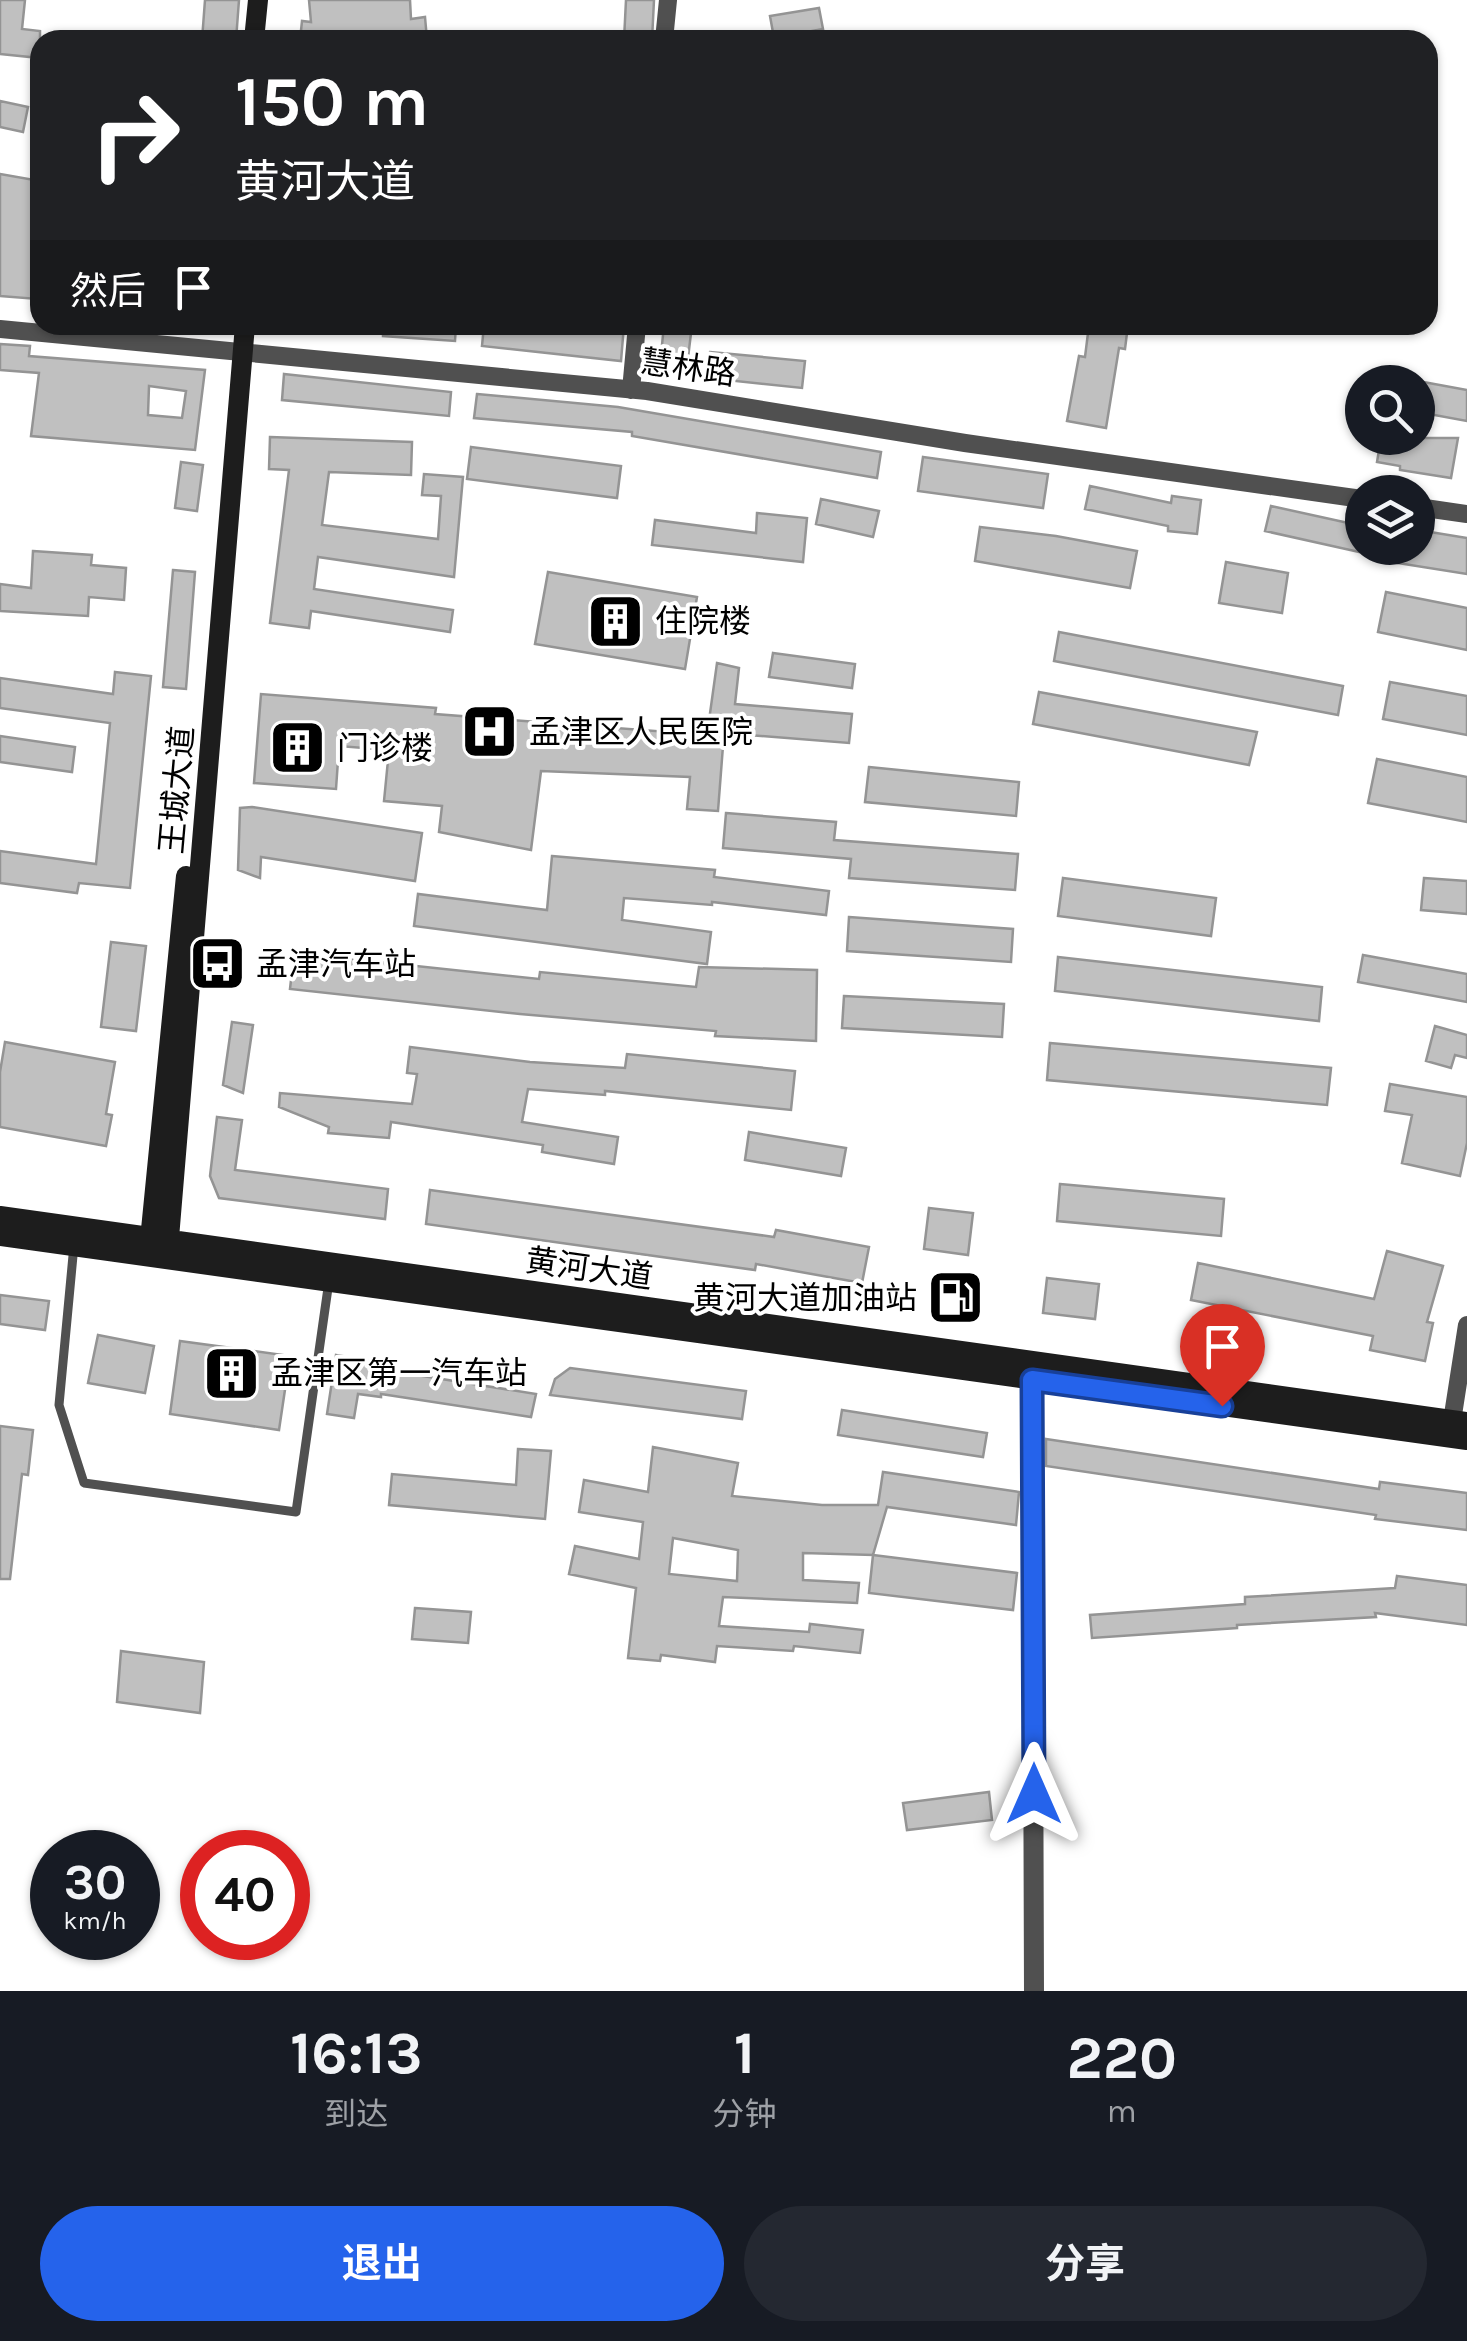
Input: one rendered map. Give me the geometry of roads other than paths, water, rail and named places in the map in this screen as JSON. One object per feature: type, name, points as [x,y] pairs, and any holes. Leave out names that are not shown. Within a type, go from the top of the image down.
[{"type":"main road","points":[[255,30],[258,0]]},
{"type":"main road","points":[[269,30],[271,0]]},
{"type":"main road","name":"王城大道","points":[[233,335],[236,352]]},
{"type":"main road","name":"王城大道","points":[[159,1249],[236,352],[241,335]]},
{"type":"main road","name":"黄河大道","points":[[0,1216],[76,1237],[159,1249],[1467,1422]]},
{"type":"main road","name":"黄河大道","points":[[0,1236],[76,1237]]},
{"type":"main road","name":"黄河大道","points":[[330,1273],[1032,1380],[1458,1438]]},
{"type":"street","points":[[665,30],[668,0]]},
{"type":"street","name":"慧林路","points":[[0,329],[30,332]]},
{"type":"street","name":"慧林路","points":[[62,335],[631,390],[964,443],[1345,497]]},
{"type":"street","points":[[631,390],[636,335]]},
{"type":"street","points":[[1435,509],[1467,514]]},
{"type":"street","points":[[1458,1438],[1467,1326]]},
{"type":"street","points":[[1032,1380],[1034,1991]]},
{"type":"lane","points":[[76,1237],[59,1406],[84,1483],[223,1503],[296,1512],[330,1273]]},
{"type":"place","name":"住院楼","points":[[616,621]]},
{"type":"place","name":"孟津区人民医院","points":[[490,732]]},
{"type":"place","name":"门诊楼","points":[[298,748]]},
{"type":"place","name":"孟津汽车站","points":[[217,964]]},
{"type":"place","name":"黄河大道加油站","points":[[956,1298]]},
{"type":"place","name":"孟津区第一汽车站","points":[[232,1373]]}]
